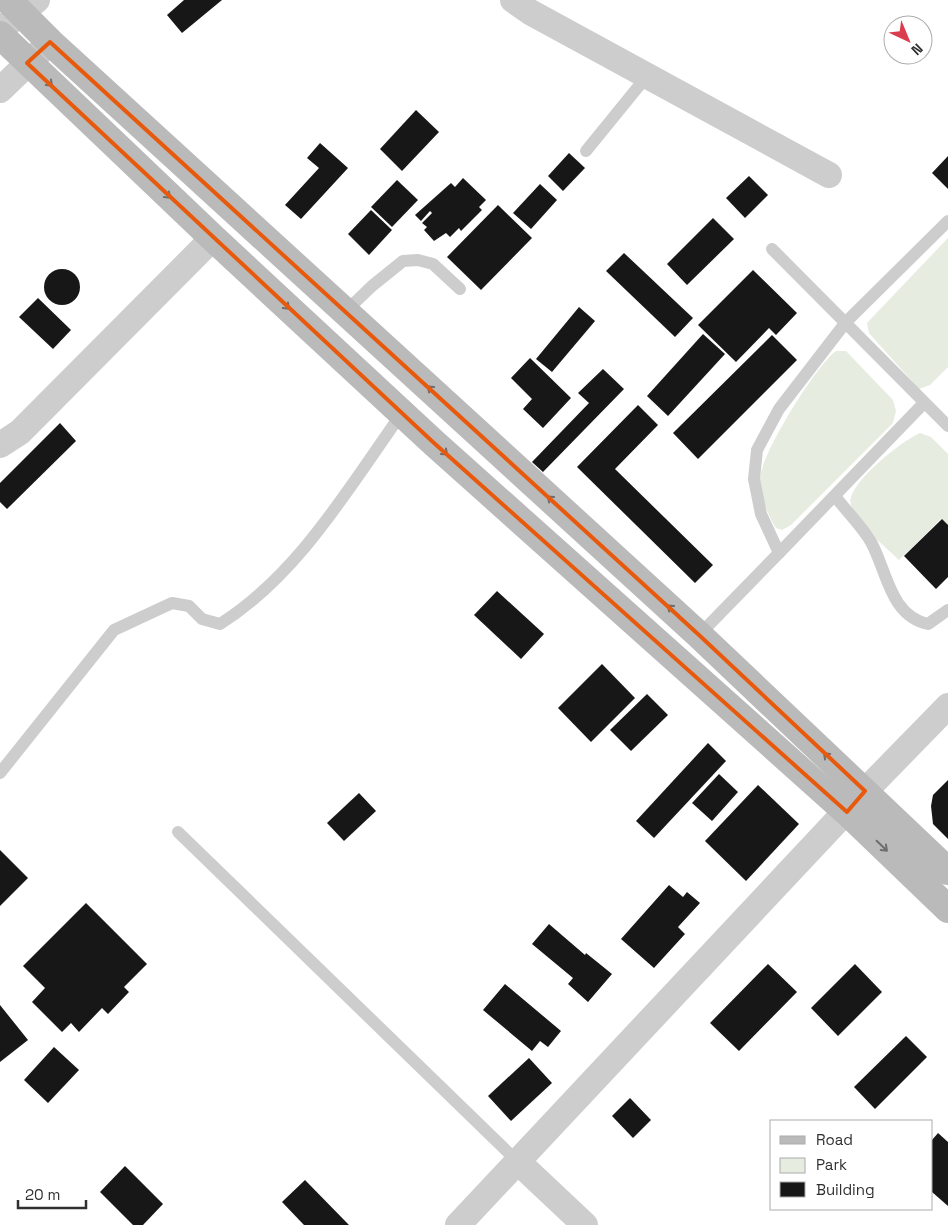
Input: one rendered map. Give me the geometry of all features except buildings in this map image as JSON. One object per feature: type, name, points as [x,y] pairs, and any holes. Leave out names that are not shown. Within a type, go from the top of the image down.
[{"type":"street","points":[[513,0],[530,12],[829,175]]},
{"type":"street","points":[[16,11],[699,635],[948,870]]},
{"type":"street","points":[[0,35],[27,63],[213,238],[402,413],[847,812],[948,909]]},
{"type":"street","points":[[0,90],[50,42]]},
{"type":"street","points":[[0,445],[20,432],[213,238]]},
{"type":"street","points":[[458,1225],[864,792],[948,706]]},
{"type":"street","points":[[517,1161],[585,1225]]},
{"type":"lane","points":[[586,150],[647,76]]},
{"type":"lane","points":[[779,553],[761,514],[754,479],[756,450],[779,409],[846,322],[948,221]]},
{"type":"lane","points":[[772,249],[948,426]]},
{"type":"lane","points":[[346,312],[372,286],[403,261],[418,260],[433,264],[460,289]]},
{"type":"lane","points":[[699,635],[924,403]]},
{"type":"lane","points":[[0,773],[114,630],[172,603],[189,606],[202,619],[220,624],[247,606],[314,537],[402,413]]},
{"type":"lane","points":[[835,496],[870,541],[894,598],[908,615],[916,622],[928,624],[948,610]]},
{"type":"lane","points":[[178,832],[517,1161]]},
{"type":"highlighted area","points":[[50,42],[699,635],[865,791],[847,812],[434,443],[27,63]]},
{"type":"green space","points":[[948,238],[948,367],[930,385],[919,389],[869,333],[867,323]]},
{"type":"green space","points":[[836,351],[846,351],[893,400],[896,411],[893,423],[791,525],[782,530],[776,528],[770,518],[761,493],[762,469],[768,453],[790,412],[827,359]]},
{"type":"green space","points":[[920,433],[931,437],[948,454],[948,525],[941,519],[899,560],[859,520],[851,505],[851,497],[856,487],[876,464]]}]
